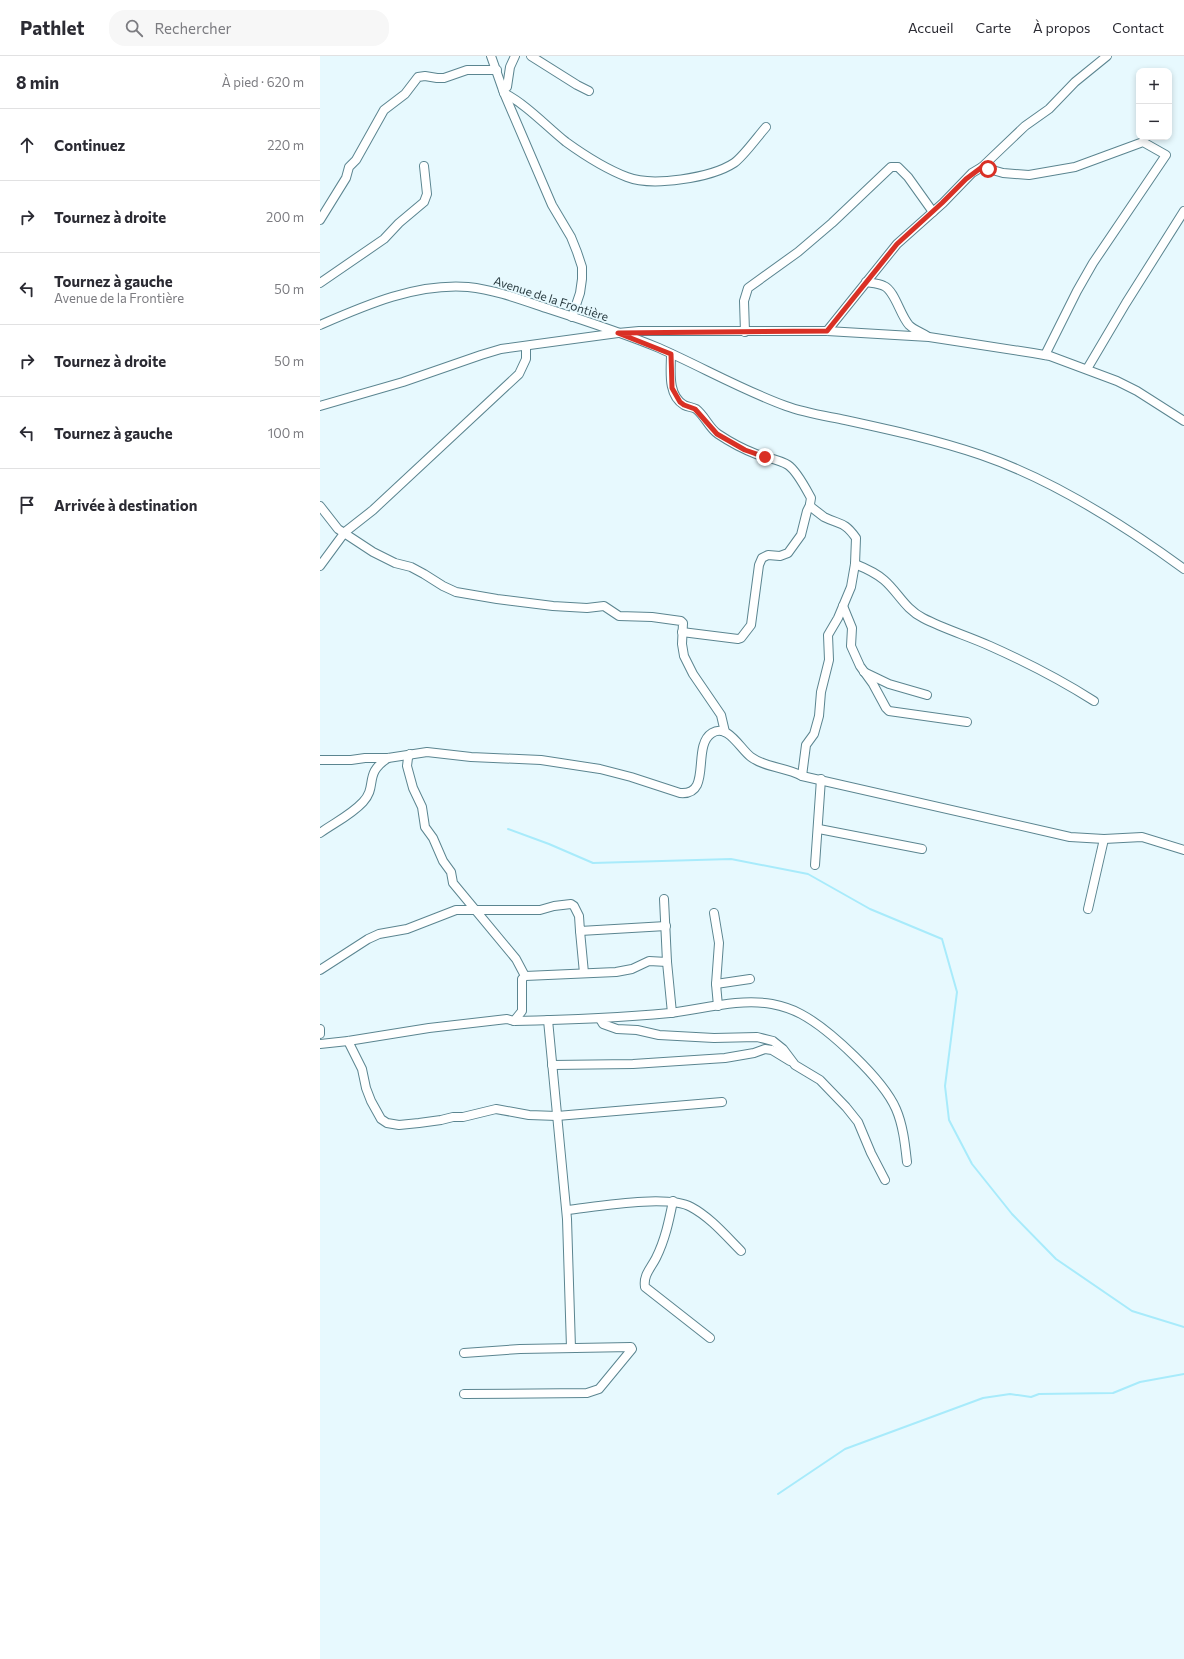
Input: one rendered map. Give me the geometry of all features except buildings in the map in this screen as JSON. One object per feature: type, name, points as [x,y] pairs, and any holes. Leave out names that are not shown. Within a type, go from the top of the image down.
[{"type":"street","points":[[491,56],[503,91],[552,205],[571,236],[582,267],[580,293],[572,317]]},
{"type":"street","points":[[503,91],[507,87],[509,70],[515,56]]},
{"type":"street","points":[[531,56],[589,91]]},
{"type":"street","points":[[827,331],[897,244],[1025,126],[1049,109],[1076,82],[1107,56]]},
{"type":"street","points":[[320,220],[346,178],[349,168],[356,160],[384,110],[405,94],[418,77],[425,76],[444,78],[467,70],[497,70]]},
{"type":"street","points":[[503,91],[567,142],[600,163],[627,178],[645,181],[686,179],[709,174],[722,169],[738,160],[766,127]]},
{"type":"street","points":[[982,167],[1004,173],[1029,175],[1075,166],[1143,142],[1166,155],[1090,269],[1077,291],[1045,355]]},
{"type":"street","points":[[320,283],[384,239],[399,223],[424,202],[426,194],[424,166]]},
{"type":"street","points":[[745,332],[744,302],[748,288],[798,252],[827,228],[891,167],[898,167],[908,177],[933,212]]},
{"type":"street","points":[[1087,369],[1126,303],[1184,211]]},
{"type":"street","points":[[866,282],[885,286],[908,324],[928,337]]},
{"type":"street","name":"Avenue de la Frontière","points":[[320,325],[373,302],[428,289],[468,287],[503,294],[658,348],[785,406],[914,436],[980,454],[998,461],[1083,502],[1184,569]]},
{"type":"street","points":[[320,406],[403,382],[481,355],[526,346],[618,333],[667,331],[827,331],[928,337],[1045,355],[1117,381],[1137,391],[1184,421]]},
{"type":"street","points":[[320,566],[344,532],[378,506],[519,374],[526,359],[526,346]]},
{"type":"street","points":[[671,354],[672,388],[680,402],[695,409],[705,419],[711,428],[735,445],[790,466],[811,498],[801,535],[788,554],[780,556],[768,555],[762,558],[759,565],[751,625],[741,638],[738,639],[682,632]]},
{"type":"street","points":[[320,506],[332,523],[373,552],[395,563],[411,567],[456,592],[553,606],[587,608],[604,606],[619,616],[652,616],[681,621],[683,623],[682,632],[684,656],[690,670],[721,715],[726,732],[755,759],[767,766],[789,770],[802,776],[1070,837],[1104,839],[1142,837],[1184,850]]},
{"type":"street","points":[[802,776],[806,745],[814,734],[819,716],[821,692],[828,660],[828,636],[838,618],[851,587],[855,564],[856,538],[851,531],[839,521],[825,517],[810,506]]},
{"type":"street","points":[[855,564],[873,572],[884,580],[917,614],[1043,671],[1094,701]]},
{"type":"street","points":[[843,606],[852,628],[851,646],[863,671],[873,684],[889,711],[967,722]]},
{"type":"street","points":[[863,671],[889,684],[927,696]]},
{"type":"street","points":[[320,760],[388,758],[427,752],[470,757],[542,760],[600,769],[631,777],[680,793],[689,794],[695,789],[698,782],[705,741],[714,732],[726,732]]},
{"type":"street","points":[[410,754],[407,766],[422,807],[425,827],[433,838],[440,855],[451,872],[453,883],[516,958],[525,976]]},
{"type":"street","points":[[320,833],[364,802],[370,790],[374,771],[379,763],[388,758]]},
{"type":"street","points":[[815,865],[822,780]]},
{"type":"street","points":[[819,829],[922,849]]},
{"type":"street","points":[[1088,909],[1104,839]]},
{"type":"street","points":[[664,899],[667,962],[672,1013]]},
{"type":"street","points":[[320,970],[368,939],[379,934],[407,929],[456,910],[540,910],[554,906],[571,904],[574,906],[579,916],[584,973]]},
{"type":"street","points":[[714,913],[719,943],[716,984],[718,1006]]},
{"type":"street","points":[[580,931],[666,926]]},
{"type":"street","points":[[525,976],[616,972],[632,969],[649,961],[667,962]]},
{"type":"street","points":[[514,1021],[522,1011],[522,979],[525,976]]},
{"type":"street","points":[[716,984],[750,979]]},
{"type":"street","points":[[320,1044],[429,1028],[507,1019],[514,1021],[600,1019],[672,1013],[750,1002],[771,1004],[788,1008],[801,1014],[824,1030],[866,1068],[879,1083],[895,1107],[899,1118],[908,1162]]},
{"type":"street","points":[[600,1019],[603,1024],[617,1029],[637,1030],[659,1036],[668,1035],[714,1038],[757,1037],[773,1041],[783,1049],[795,1065]]},
{"type":"street","points":[[548,1020],[567,1210],[571,1348]]},
{"type":"street","points":[[320,1029],[320,1034]]},
{"type":"street","points":[[348,1041],[362,1069],[366,1088],[371,1101],[381,1119],[387,1123],[399,1125],[441,1120],[453,1117],[463,1117],[496,1110],[529,1115],[557,1116],[722,1102]]},
{"type":"street","points":[[552,1065],[633,1064],[725,1058],[754,1053],[765,1049],[772,1050],[820,1080],[846,1107],[858,1122],[871,1153],[885,1180]]},
{"type":"street","points":[[567,1210],[655,1201],[673,1201],[690,1206],[704,1216],[741,1251]]},
{"type":"street","points":[[673,1201],[665,1238],[656,1259],[645,1277],[645,1287],[710,1338]]},
{"type":"street","points":[[464,1353],[520,1349],[571,1348],[631,1347],[632,1350],[599,1388],[587,1393],[464,1394]]},
{"type":"waterway","points":[[508,829],[549,844],[593,863],[731,859],[808,874],[870,909],[942,939],[957,992],[945,1086],[949,1120],[972,1164],[1012,1214],[1056,1259],[1132,1311],[1184,1327]]},
{"type":"waterway","points":[[778,1494],[845,1449],[983,1398],[1010,1394],[1031,1397],[1039,1394],[1113,1393],[1140,1382],[1184,1374]]},
{"type":"route","points":[[765,457],[745,450],[717,434],[695,409],[680,402],[672,388],[671,354],[618,333],[639,331],[827,331],[897,244],[972,173],[982,167],[988,169]]}]
